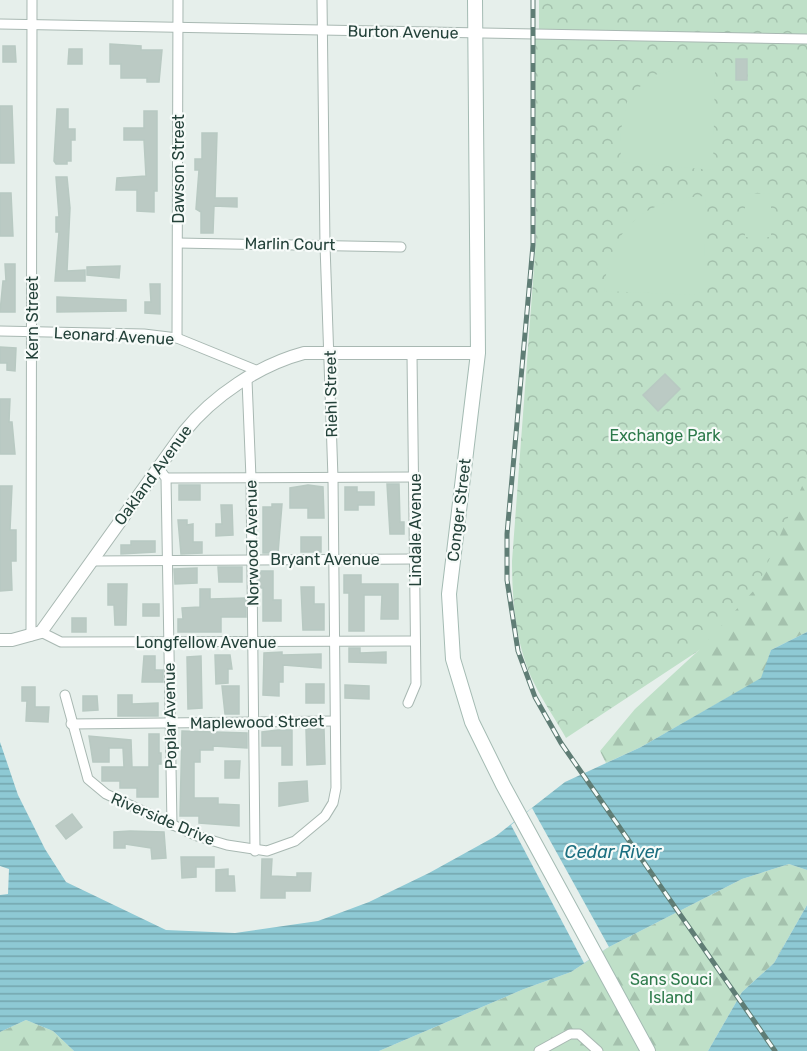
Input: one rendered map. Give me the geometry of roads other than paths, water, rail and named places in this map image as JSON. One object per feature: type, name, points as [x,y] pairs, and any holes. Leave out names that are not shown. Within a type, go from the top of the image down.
[{"type":"main road","name":"Conger Street","points":[[474,0],[479,240],[478,353],[451,577],[450,627],[453,660],[464,702],[506,790],[648,1051]]},
{"type":"street","name":"Kern Street","points":[[32,0],[32,332],[36,634]]},
{"type":"street","name":"Dawson Street","points":[[177,338],[178,0]]},
{"type":"street","name":"Riehl Street","points":[[322,0],[325,245],[331,354],[336,788]]},
{"type":"street","name":"Burton Avenue","points":[[0,24],[807,39]]},
{"type":"street","name":"Marlin Court","points":[[178,243],[401,247]]},
{"type":"street","name":"Leonard Avenue","points":[[0,331],[144,334],[177,338],[258,372]]},
{"type":"street","name":"Oakland Avenue","points":[[36,634],[92,561],[157,466],[197,416],[258,372],[295,356],[478,353]]},
{"type":"street","name":"Lindale Avenue","points":[[408,703],[416,684],[412,355]]},
{"type":"street","name":"Norwood Avenue","points":[[247,380],[251,478],[255,851]]},
{"type":"street","points":[[157,466],[166,478],[415,477]]},
{"type":"street","name":"Poplar Avenue","points":[[166,478],[172,825]]},
{"type":"street","name":"Bryant Avenue","points":[[92,561],[415,559]]},
{"type":"street","name":"Longfellow Avenue","points":[[0,640],[36,634],[61,642],[415,641]]},
{"type":"street","name":"Riverside Drive","points":[[65,694],[71,724],[88,780],[106,794],[207,839],[255,851],[267,851],[295,841],[325,816],[333,803],[336,788]]},
{"type":"street","name":"Maplewood Street","points":[[71,724],[334,721]]},
{"type":"street","points":[[539,1051],[570,1034],[579,1034],[598,1051]]},
{"type":"water","name":"Cedar River","points":[[807,632],[807,870],[789,864],[742,879],[609,947],[571,972],[524,989],[379,1051],[74,1051],[53,1031],[26,1020],[0,1032],[0,895],[8,894],[9,869],[0,866],[0,742],[18,795],[45,849],[66,882],[166,930],[235,933],[318,921],[369,902],[429,873],[496,836],[565,782],[641,747],[761,678],[771,650]]},
{"type":"water","points":[[807,905],[807,1051],[708,1051],[742,992],[774,963]]},
{"type":"railway","points":[[533,0],[533,245],[507,534],[507,580],[518,651],[535,697],[561,743],[775,1051]]},
{"type":"park label","name":"Exchange Park","points":[[665,435]]},
{"type":"park label","name":"Sans Souci Island","points":[[671,988]]}]
